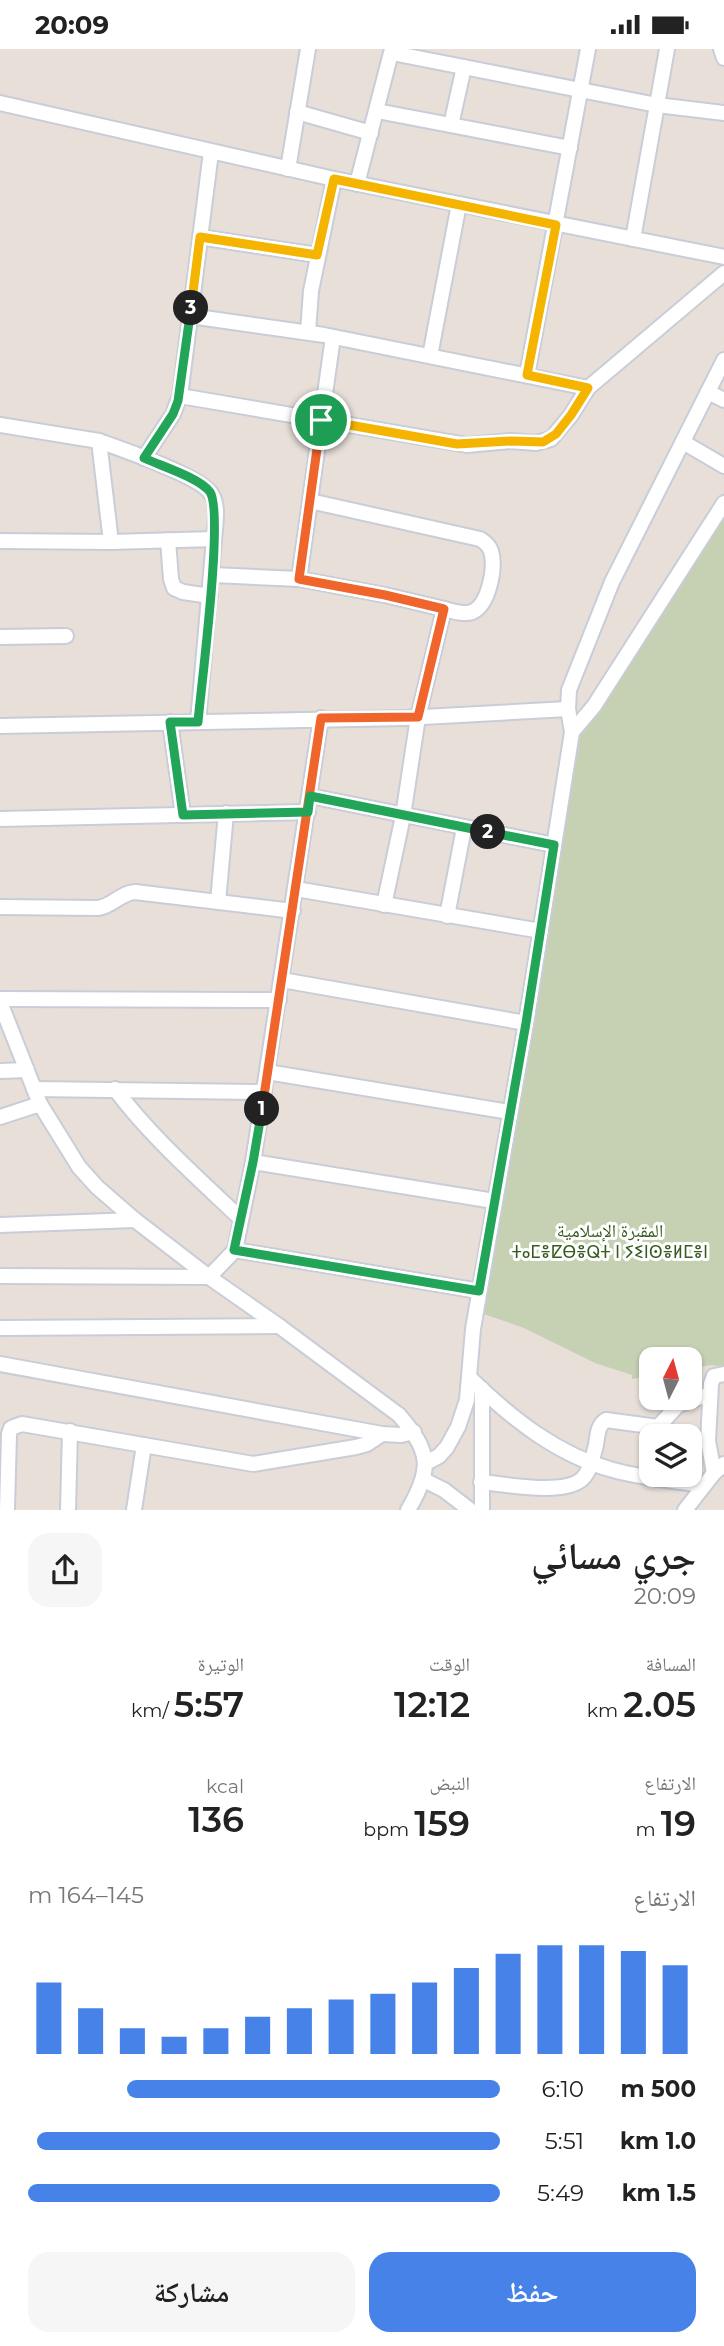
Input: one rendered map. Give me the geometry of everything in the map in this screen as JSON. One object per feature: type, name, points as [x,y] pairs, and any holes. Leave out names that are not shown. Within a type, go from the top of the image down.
[{"type":"street","points":[[288,169],[308,49]]},
{"type":"street","points":[[527,375],[588,49]]},
{"type":"street","points":[[633,239],[667,49]]},
{"type":"street","points":[[721,49],[724,58]]},
{"type":"street","points":[[357,184],[392,51],[580,91],[657,105],[724,113]]},
{"type":"street","points":[[451,125],[464,67]]},
{"type":"street","points":[[0,103],[357,184],[724,257]]},
{"type":"street","points":[[377,111],[570,148]]},
{"type":"street","points":[[298,113],[371,133]]},
{"type":"street","points":[[144,458],[173,414],[180,396],[211,152]]},
{"type":"street","points":[[308,332],[317,255],[334,179]]},
{"type":"street","points":[[430,356],[459,204]]},
{"type":"street","points":[[200,237],[317,255]]},
{"type":"street","points":[[180,396],[457,444],[543,442],[556,434],[588,388],[724,273]]},
{"type":"street","points":[[190,316],[308,332],[588,388]]},
{"type":"street","points":[[299,579],[333,337]]},
{"type":"street","points":[[426,1463],[439,1457],[458,1427],[467,1400],[473,1329],[526,1023],[572,732],[568,709],[569,690],[612,582],[724,360]]},
{"type":"street","points":[[708,392],[724,400]]},
{"type":"street","points":[[0,425],[99,441],[144,458],[207,488],[215,504],[214,539],[198,722]]},
{"type":"street","points":[[99,441],[111,543]]},
{"type":"street","points":[[683,442],[724,466]]},
{"type":"street","points":[[212,575],[299,579],[385,595],[464,614],[481,606],[488,589],[492,565],[488,544],[480,539],[310,501]]},
{"type":"street","points":[[572,732],[594,706],[724,503]]},
{"type":"street","points":[[0,541],[111,543],[214,539]]},
{"type":"street","points":[[168,540],[174,588],[183,593],[210,596]]},
{"type":"street","points":[[384,905],[403,816],[418,717],[444,609]]},
{"type":"street","points":[[0,637],[66,636]]},
{"type":"street","points":[[0,726],[418,717],[568,709]]},
{"type":"street","points":[[0,1276],[209,1277],[234,1250],[253,1162],[321,718]]},
{"type":"street","points":[[170,722],[183,815]]},
{"type":"street","points":[[310,796],[554,845]]},
{"type":"street","points":[[0,819],[308,812]]},
{"type":"street","points":[[218,902],[226,813]]},
{"type":"street","points":[[447,916],[464,828]]},
{"type":"street","points":[[296,889],[541,931]]},
{"type":"street","points":[[0,907],[98,908],[106,907],[121,895],[135,893],[293,911]]},
{"type":"street","points":[[282,980],[526,1023]]},
{"type":"street","points":[[279,1000],[0,1000],[40,1104],[79,1167],[97,1187],[209,1277],[400,1415],[414,1432],[423,1447],[426,1463],[424,1480],[408,1510]]},
{"type":"street","points":[[0,1071],[27,1070]]},
{"type":"street","points":[[267,1072],[510,1112]]},
{"type":"street","points":[[34,1089],[264,1092]]},
{"type":"street","points":[[114,1089],[184,1165],[241,1219]]},
{"type":"street","points":[[0,1117],[40,1104]]},
{"type":"street","points":[[253,1162],[495,1201]]},
{"type":"street","points":[[0,1225],[135,1220]]},
{"type":"street","points":[[234,1250],[479,1291]]},
{"type":"street","points":[[0,1328],[279,1326]]},
{"type":"street","points":[[0,1364],[382,1434],[401,1435],[414,1432]]},
{"type":"street","points":[[685,1510],[719,1469],[708,1441],[710,1394],[714,1375],[724,1374]]},
{"type":"street","points":[[470,1378],[533,1433],[590,1464],[639,1474]]},
{"type":"street","points":[[482,1389],[482,1510]]},
{"type":"street","points":[[667,1424],[678,1405],[710,1394]]},
{"type":"street","points":[[481,1482],[564,1487],[580,1481],[587,1473],[602,1421],[639,1428]]},
{"type":"street","points":[[7,1510],[9,1434],[11,1428],[22,1424],[253,1464],[356,1447],[367,1444],[382,1434]]},
{"type":"street","points":[[68,1510],[70,1431]]},
{"type":"street","points":[[134,1510],[144,1445]]},
{"type":"street","points":[[424,1480],[444,1490],[470,1510]]},
{"type":"green space","name":"المقبرة الإسلامية ⵜⴰⵎⴻⵇⴱⴻⵕⵜ ⵏ ⵢⵉⵏⵙⴻⵍⵎⴻⵏ","points":[[724,514],[724,1367],[702,1366],[702,1347],[639,1347],[639,1378],[632,1379],[632,1375],[595,1363],[524,1328],[481,1313],[582,727]]},
{"type":"route","points":[[321,420],[299,579],[444,609],[418,717],[321,718],[310,796],[308,812],[253,1162],[234,1250],[479,1291],[554,845],[310,796],[308,812],[183,815],[170,722],[198,722],[212,575],[215,504],[207,488],[144,458],[173,414],[180,396],[200,237],[317,255],[334,179],[556,225],[527,375],[588,388],[551,439],[536,443],[511,441],[467,445],[321,420]]}]
